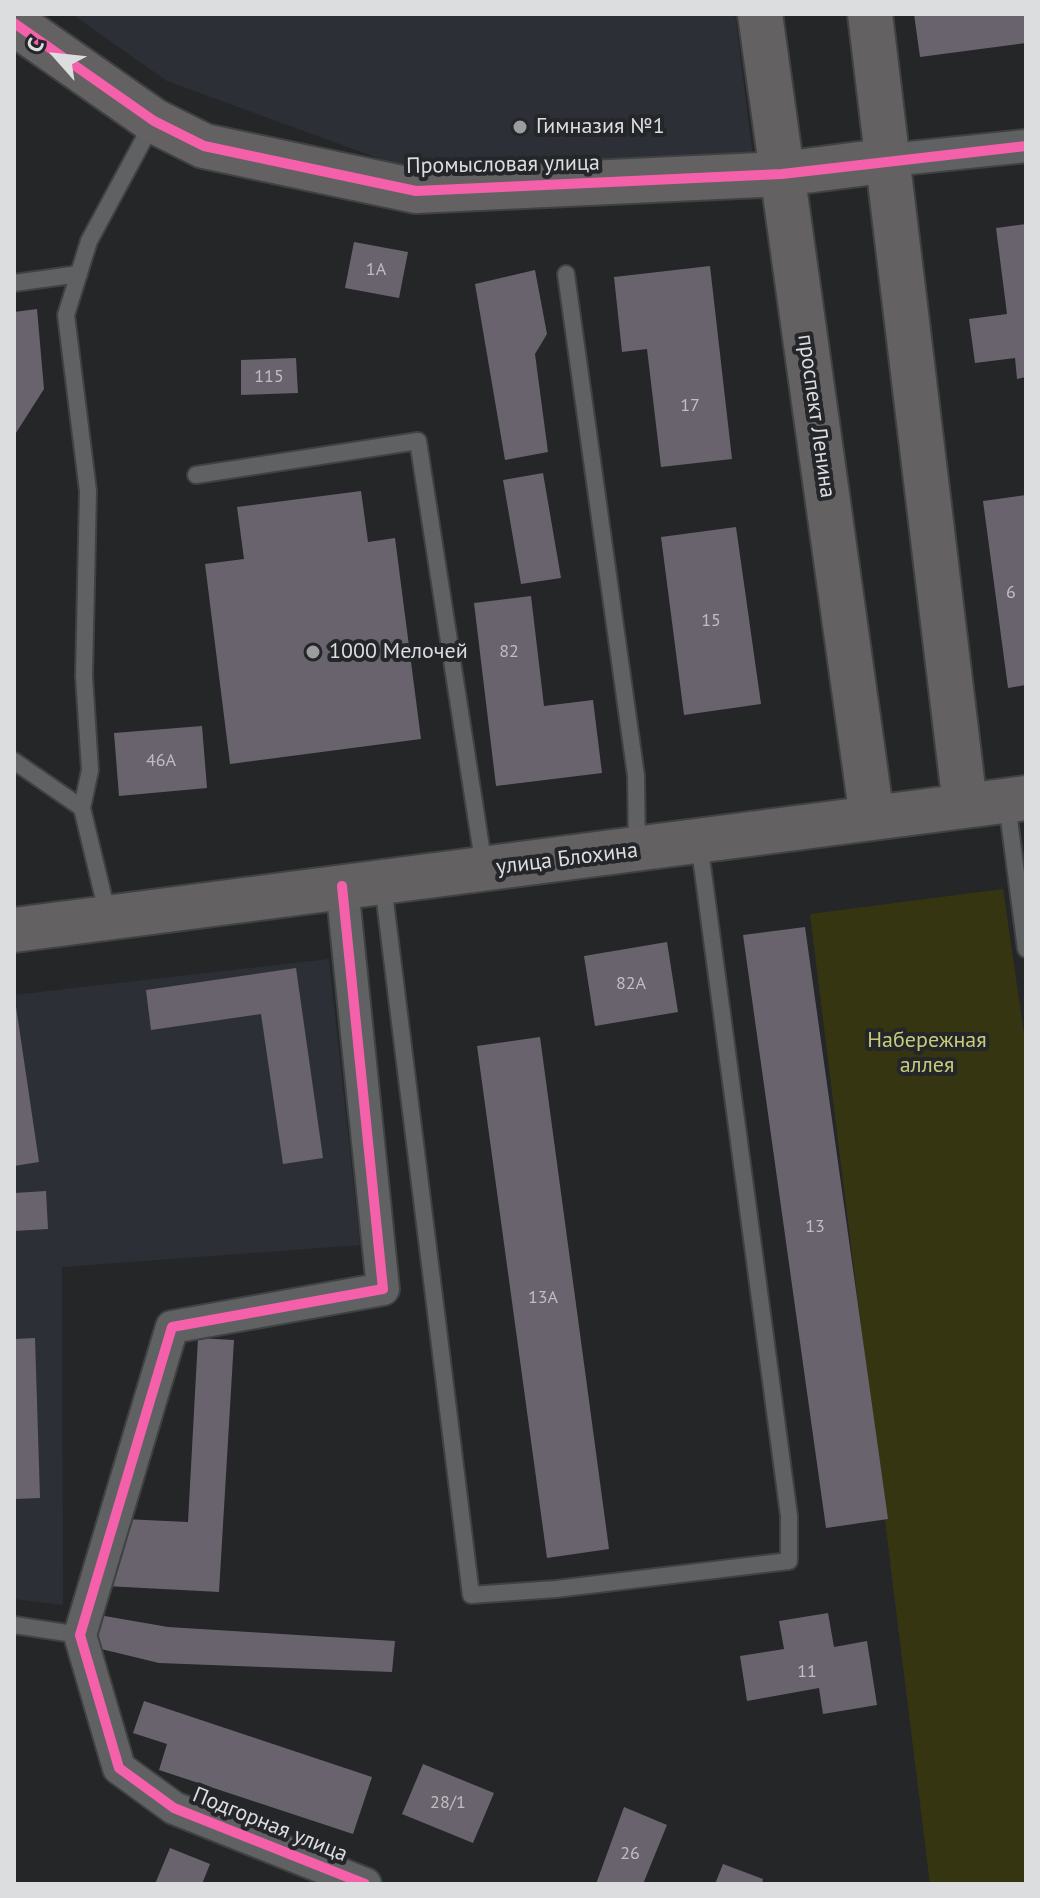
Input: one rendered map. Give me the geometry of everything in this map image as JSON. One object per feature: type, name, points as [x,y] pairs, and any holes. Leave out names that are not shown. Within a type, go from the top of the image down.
[{"type":"street","name":"проспект Ленина","points":[[760,14],[872,818]]},
{"type":"street","points":[[870,14],[890,160],[999,801]]},
{"type":"street","name":"Промысловая улица","points":[[14,23],[154,121],[204,146],[416,191],[782,174],[890,160]]},
{"type":"street","points":[[890,160],[1026,146]]},
{"type":"street","name":"улица Блохина","points":[[14,930],[999,801]]},
{"type":"street","points":[[80,1635],[172,1327],[383,1289],[362,883]]},
{"type":"street","name":"Подгорная улица","points":[[80,1635],[119,1768],[174,1808],[365,1884]]},
{"type":"lane","points":[[108,916],[103,883],[82,808],[90,770],[84,676],[88,491],[66,315],[89,241],[154,121]]},
{"type":"lane","points":[[14,283],[79,274]]},
{"type":"lane","points":[[566,274],[636,776],[637,850]]},
{"type":"lane","points":[[196,475],[418,441],[484,869]]},
{"type":"lane","points":[[14,761],[82,808]]},
{"type":"lane","points":[[999,801],[1026,949]]},
{"type":"lane","points":[[362,883],[471,1595],[572,1587],[789,1561],[789,1516],[699,842]]},
{"type":"lane","points":[[14,1625],[80,1635]]},
{"type":"shaded area","name":"Гимназия №1","points":[[72,14],[735,14],[755,174],[416,172],[167,81]]},
{"type":"shaded area","points":[[329,959],[360,1245],[62,1267],[63,1605],[14,1599],[14,995]]},
{"type":"green space","name":"Набережная аллея","points":[[1003,889],[1026,1048],[1026,1884],[930,1884],[810,914]]},
{"type":"building","points":[[914,14],[1026,14],[1026,43],[920,57]]},
{"type":"building","points":[[1026,224],[1026,377],[1017,379],[1015,358],[975,363],[969,319],[1007,314],[996,228]]},
{"type":"building","points":[[354,242],[408,252],[399,298],[345,288]]},
{"type":"building","points":[[710,266],[732,459],[661,467],[647,349],[622,352],[614,277]]},
{"type":"building","points":[[535,270],[547,334],[535,354],[548,452],[505,460],[475,284]]},
{"type":"building","points":[[37,309],[44,389],[14,436],[14,312]]},
{"type":"building","points":[[296,358],[298,393],[241,395],[241,360]]},
{"type":"building","points":[[543,473],[561,578],[521,584],[503,480]]},
{"type":"building","name":"1000 Мелочей","points":[[361,491],[368,542],[395,538],[421,739],[230,764],[205,564],[244,559],[237,507]]},
{"type":"building","points":[[1026,495],[1026,685],[1008,688],[983,501]]},
{"type":"building","points":[[736,527],[761,704],[684,715],[661,537]]},
{"type":"building","points":[[531,596],[544,706],[593,700],[602,773],[496,786],[474,603]]},
{"type":"building","points":[[202,726],[207,788],[119,796],[114,733]]},
{"type":"building","points":[[805,927],[888,1519],[826,1528],[743,935]]},
{"type":"building","points":[[667,942],[678,1012],[595,1026],[584,956]]},
{"type":"building","points":[[296,968],[323,1158],[283,1164],[261,1014],[151,1030],[146,990]]},
{"type":"building","points":[[14,993],[39,1162],[14,1166]]},
{"type":"building","points":[[540,1037],[609,1549],[547,1558],[477,1046]]},
{"type":"building","points":[[46,1191],[48,1229],[14,1231],[14,1193]]},
{"type":"building","points":[[35,1338],[40,1498],[14,1499],[14,1339]]},
{"type":"building","points":[[198,1338],[234,1340],[219,1592],[106,1586],[124,1519],[188,1522]]},
{"type":"building","points":[[828,1613],[834,1647],[867,1641],[877,1705],[823,1714],[819,1688],[747,1701],[740,1656],[784,1649],[779,1621]]},
{"type":"building","points":[[99,1615],[168,1627],[395,1641],[392,1672],[159,1663],[93,1647]]},
{"type":"building","points":[[144,1701],[372,1777],[353,1834],[159,1770],[167,1744],[133,1733]]},
{"type":"building","points":[[423,1764],[494,1793],[473,1843],[402,1814]]},
{"type":"building","points":[[624,1807],[667,1825],[643,1884],[596,1884]]},
{"type":"building","points":[[170,1848],[210,1864],[202,1884],[155,1884]]},
{"type":"building","points":[[723,1864],[763,1879],[762,1884],[715,1884]]},
{"type":"cycle path","points":[[14,23],[154,121],[204,146],[416,191],[782,174],[1026,146]]},
{"type":"cycle path","points":[[342,886],[383,1289],[172,1327],[80,1635],[119,1768],[174,1808],[365,1884]]},
{"type":"place","name":"Гимназия №1","points":[[520,127]]},
{"type":"place","name":"1000 Мелочей","points":[[313,652]]}]
